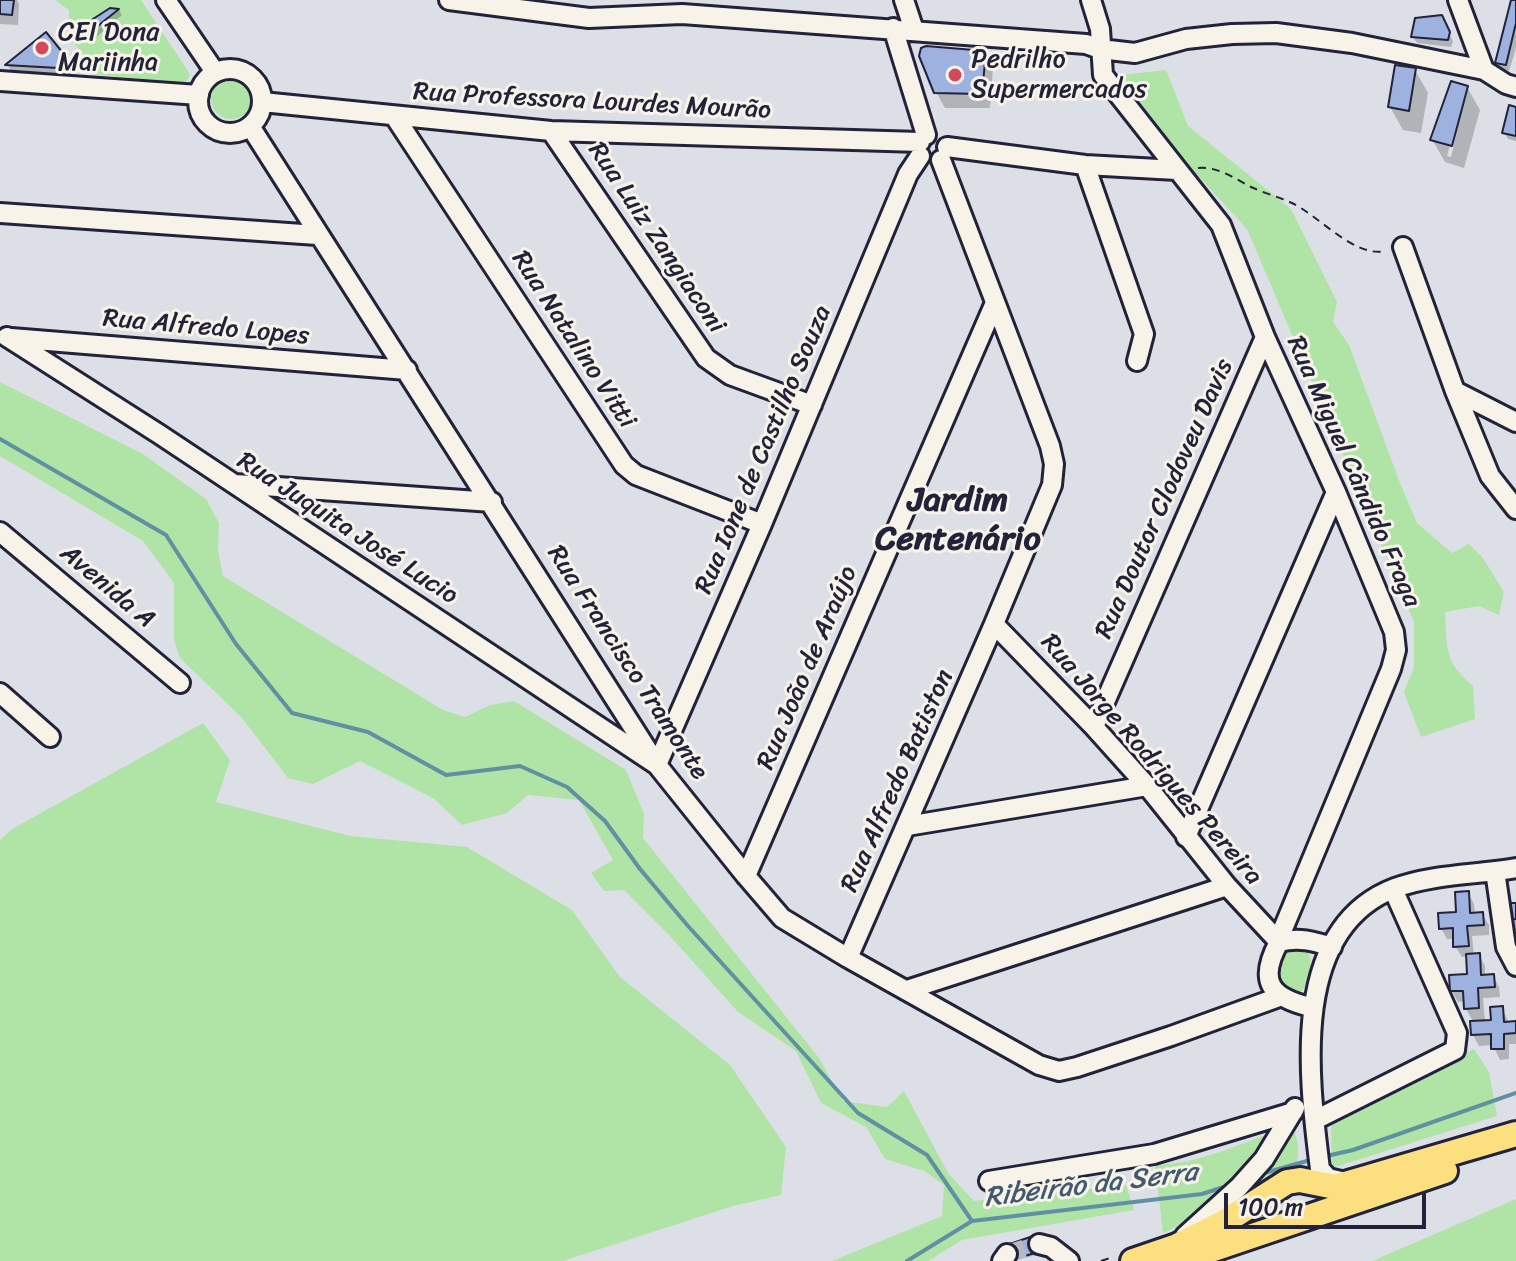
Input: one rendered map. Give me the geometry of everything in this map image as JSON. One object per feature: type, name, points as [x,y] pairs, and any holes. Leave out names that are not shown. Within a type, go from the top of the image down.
[{"type":"main road","points":[[1178,1253],[1287,1182],[1319,1177],[1335,1187],[1360,1182],[1516,1134]]},
{"type":"main road","points":[[1133,1261],[1203,1252],[1474,1161],[1516,1150]]},
{"type":"main road","points":[[1203,1252],[1311,1202],[1316,1198],[1319,1177]]},
{"type":"street","points":[[166,0],[215,72]]},
{"type":"street","points":[[449,0],[589,18],[679,7],[1086,44],[1135,53],[1186,39],[1276,33],[1352,43],[1484,70],[1516,87]]},
{"type":"street","points":[[904,0],[914,30]]},
{"type":"street","name":"Rua Miguel Cândido Fraga","points":[[1091,0],[1100,29],[1103,75],[1221,225],[1265,337],[1391,621],[1395,641],[1395,660],[1278,942]]},
{"type":"street","points":[[1458,0],[1484,70]]},
{"type":"street","points":[[893,28],[922,144],[940,136],[994,305],[1050,446],[1054,464],[1052,485],[994,624]]},
{"type":"street","points":[[226,69],[247,74],[255,81],[262,102],[256,120],[250,126],[229,133],[209,125],[202,117],[199,95],[202,86],[215,72],[226,69]]},
{"type":"street","points":[[0,81],[199,95]]},
{"type":"street","name":"Rua Professora Lourdes Mourão","points":[[262,102],[551,131],[922,144],[932,163],[944,154]]},
{"type":"street","name":"Rua Natalino Vitti","points":[[395,117],[624,465],[636,475],[762,524]]},
{"type":"street","name":"Rua Francisco Tramonte","points":[[250,126],[657,765],[782,918],[1039,1065],[1059,1071],[1171,1036],[1279,997]]},
{"type":"street","name":"Rua Luiz Zangiaconi","points":[[551,131],[706,358],[730,375],[812,405]]},
{"type":"street","name":"Rua Ione de Castilho Souza","points":[[657,765],[922,144]]},
{"type":"street","points":[[944,154],[1177,170]]},
{"type":"street","points":[[1085,165],[1144,334],[1137,361]]},
{"type":"street","points":[[0,213],[317,235]]},
{"type":"street","points":[[1403,247],[1455,391],[1490,476],[1516,509]]},
{"type":"street","name":"Rua João de Araújo","points":[[746,876],[994,305]]},
{"type":"street","name":"Rua Alfredo Lopes","points":[[3,337],[407,370]]},
{"type":"street","name":"Rua Juquita José Lucio","points":[[3,337],[159,434],[657,765]]},
{"type":"street","name":"Rua Doutor Clodoveu Davis","points":[[1094,727],[1265,337]]},
{"type":"street","points":[[1455,391],[1516,422]]},
{"type":"street","points":[[232,484],[492,502]]},
{"type":"street","points":[[1186,837],[1336,492]]},
{"type":"street","name":"Avenida A","points":[[0,532],[180,683]]},
{"type":"street","name":"Rua Jorge Rodrigues Pereira","points":[[994,624],[1147,786],[1227,886],[1278,942]]},
{"type":"street","name":"Rua Alfredo Batiston","points":[[848,958],[994,624]]},
{"type":"street","points":[[0,693],[50,737]]},
{"type":"street","points":[[907,826],[1147,786]]},
{"type":"street","points":[[1319,1177],[1310,1081],[1311,1007],[1320,974],[1332,947],[1363,907],[1393,889],[1419,880],[1516,868]]},
{"type":"street","points":[[1495,871],[1506,947],[1516,966]]},
{"type":"street","points":[[907,990],[1227,886]]},
{"type":"street","points":[[1315,1120],[1455,1050],[1457,1033],[1393,889]]},
{"type":"street","points":[[1311,1007],[1279,997],[1271,986],[1269,977],[1273,953],[1278,942],[1294,939],[1306,939],[1332,947]]},
{"type":"street","points":[[1178,1253],[1264,1159],[1310,1081]]},
{"type":"street","points":[[989,1181],[1154,1154],[1293,1112]]},
{"type":"street","points":[[1039,1244],[1051,1247],[1069,1261]]},
{"type":"path","points":[[1177,170],[1208,167],[1227,174],[1293,204],[1357,247],[1376,253],[1403,247]]},
{"type":"green space","points":[[55,0],[141,0],[190,74],[187,81],[179,83],[91,74],[89,61],[69,38],[69,10]]},
{"type":"green space","points":[[1166,70],[1188,126],[1291,209],[1337,302],[1333,322],[1349,345],[1417,523],[1452,553],[1469,544],[1483,558],[1504,592],[1499,615],[1479,606],[1445,612],[1449,654],[1457,669],[1473,686],[1475,719],[1421,737],[1404,692],[1414,667],[1414,622],[1247,229],[1187,164],[1120,75]]},
{"type":"green space","points":[[231,79],[245,85],[251,99],[245,113],[231,119],[217,113],[211,99],[217,85]]},
{"type":"green space","points":[[0,382],[143,454],[206,499],[219,523],[218,551],[223,576],[443,710],[465,717],[490,705],[514,701],[626,770],[644,814],[643,838],[819,1058],[843,1101],[887,1107],[904,1091],[948,1173],[974,1201],[1126,1185],[1134,1210],[962,1240],[928,1261],[832,1261],[942,1216],[944,1185],[924,1171],[885,1159],[866,1127],[821,1103],[796,1051],[738,1012],[624,890],[604,891],[591,873],[613,860],[579,800],[528,795],[507,813],[462,825],[433,798],[360,761],[313,784],[288,778],[242,718],[180,658],[174,640],[174,583],[143,541],[0,456]]},
{"type":"green space","points":[[203,723],[230,760],[216,802],[350,836],[467,847],[572,910],[620,977],[730,1065],[786,1147],[781,1195],[733,1206],[563,1261],[0,1261],[0,840],[12,829]]},
{"type":"green space","points":[[1300,947],[1308,951],[1311,971],[1305,988],[1294,996],[1277,982],[1277,963],[1283,950]]},
{"type":"green space","points":[[1474,1049],[1489,1072],[1497,1116],[1332,1168],[1331,1122]]},
{"type":"green space","points":[[1283,1128],[1293,1130],[1297,1140],[1296,1172],[1163,1233],[1155,1165],[1204,1157]]},
{"type":"green space","points":[[1516,1199],[1516,1261],[1372,1261]]},
{"type":"building","name":"CEI Dona Mariinha","points":[[0,0],[14,0],[12,15],[0,14]]},
{"type":"building","points":[[1511,0],[1516,0],[1516,23],[1506,65],[1495,63]]},
{"type":"building","points":[[110,8],[119,9],[89,33],[93,19]]},
{"type":"building","points":[[1442,15],[1450,32],[1448,40],[1411,37],[1415,18]]},
{"type":"building","name":"CEI Dona Mariinha","points":[[46,32],[76,69],[5,65]]},
{"type":"building","name":"Pedrilho Supermercados","points":[[921,48],[986,51],[982,94],[934,93],[919,56]]},
{"type":"building","points":[[1395,65],[1416,68],[1409,111],[1388,107]]},
{"type":"building","points":[[1451,81],[1468,86],[1452,146],[1430,140]]},
{"type":"building","points":[[1509,105],[1516,107],[1516,136],[1502,133]]},
{"type":"building","points":[[1469,891],[1470,913],[1483,912],[1484,925],[1467,926],[1469,946],[1453,947],[1453,928],[1439,929],[1438,913],[1456,912],[1455,892]]},
{"type":"building","points":[[1506,903],[1516,903],[1516,919],[1507,920]]},
{"type":"building","points":[[1480,953],[1481,975],[1494,974],[1495,987],[1478,988],[1479,1008],[1464,1009],[1463,991],[1450,991],[1449,975],[1467,974],[1466,954]]},
{"type":"building","points":[[1503,1006],[1504,1022],[1516,1021],[1516,1033],[1504,1034],[1504,1049],[1491,1049],[1491,1034],[1471,1035],[1470,1021],[1491,1020],[1490,1007]]},
{"type":"building","points":[[1036,1235],[1041,1251],[1009,1261],[1004,1246]]},
{"type":"waterway","points":[[0,439],[166,535],[236,644],[292,713],[368,732],[446,775],[520,766],[567,787],[605,821],[688,926],[858,1113],[927,1155],[972,1221]]},
{"type":"waterway","name":"Ribeirão da Serra","points":[[1322,1157],[1353,1150],[1516,1093]]},
{"type":"waterway","name":"Ribeirão da Serra","points":[[1261,1174],[1314,1159]]},
{"type":"waterway","name":"Ribeirão da Serra","points":[[907,1261],[972,1221],[1202,1194],[1230,1185]]},
{"type":"tunnel","points":[[1007,1254],[1039,1244]]},
{"type":"place","name":"CEI Dona Mariinha","points":[[42,48]]},
{"type":"place","name":"Pedrilho Supermercados","points":[[955,75]]},
{"type":"district","name":"Jardim Centenário","points":[[958,520]]}]
